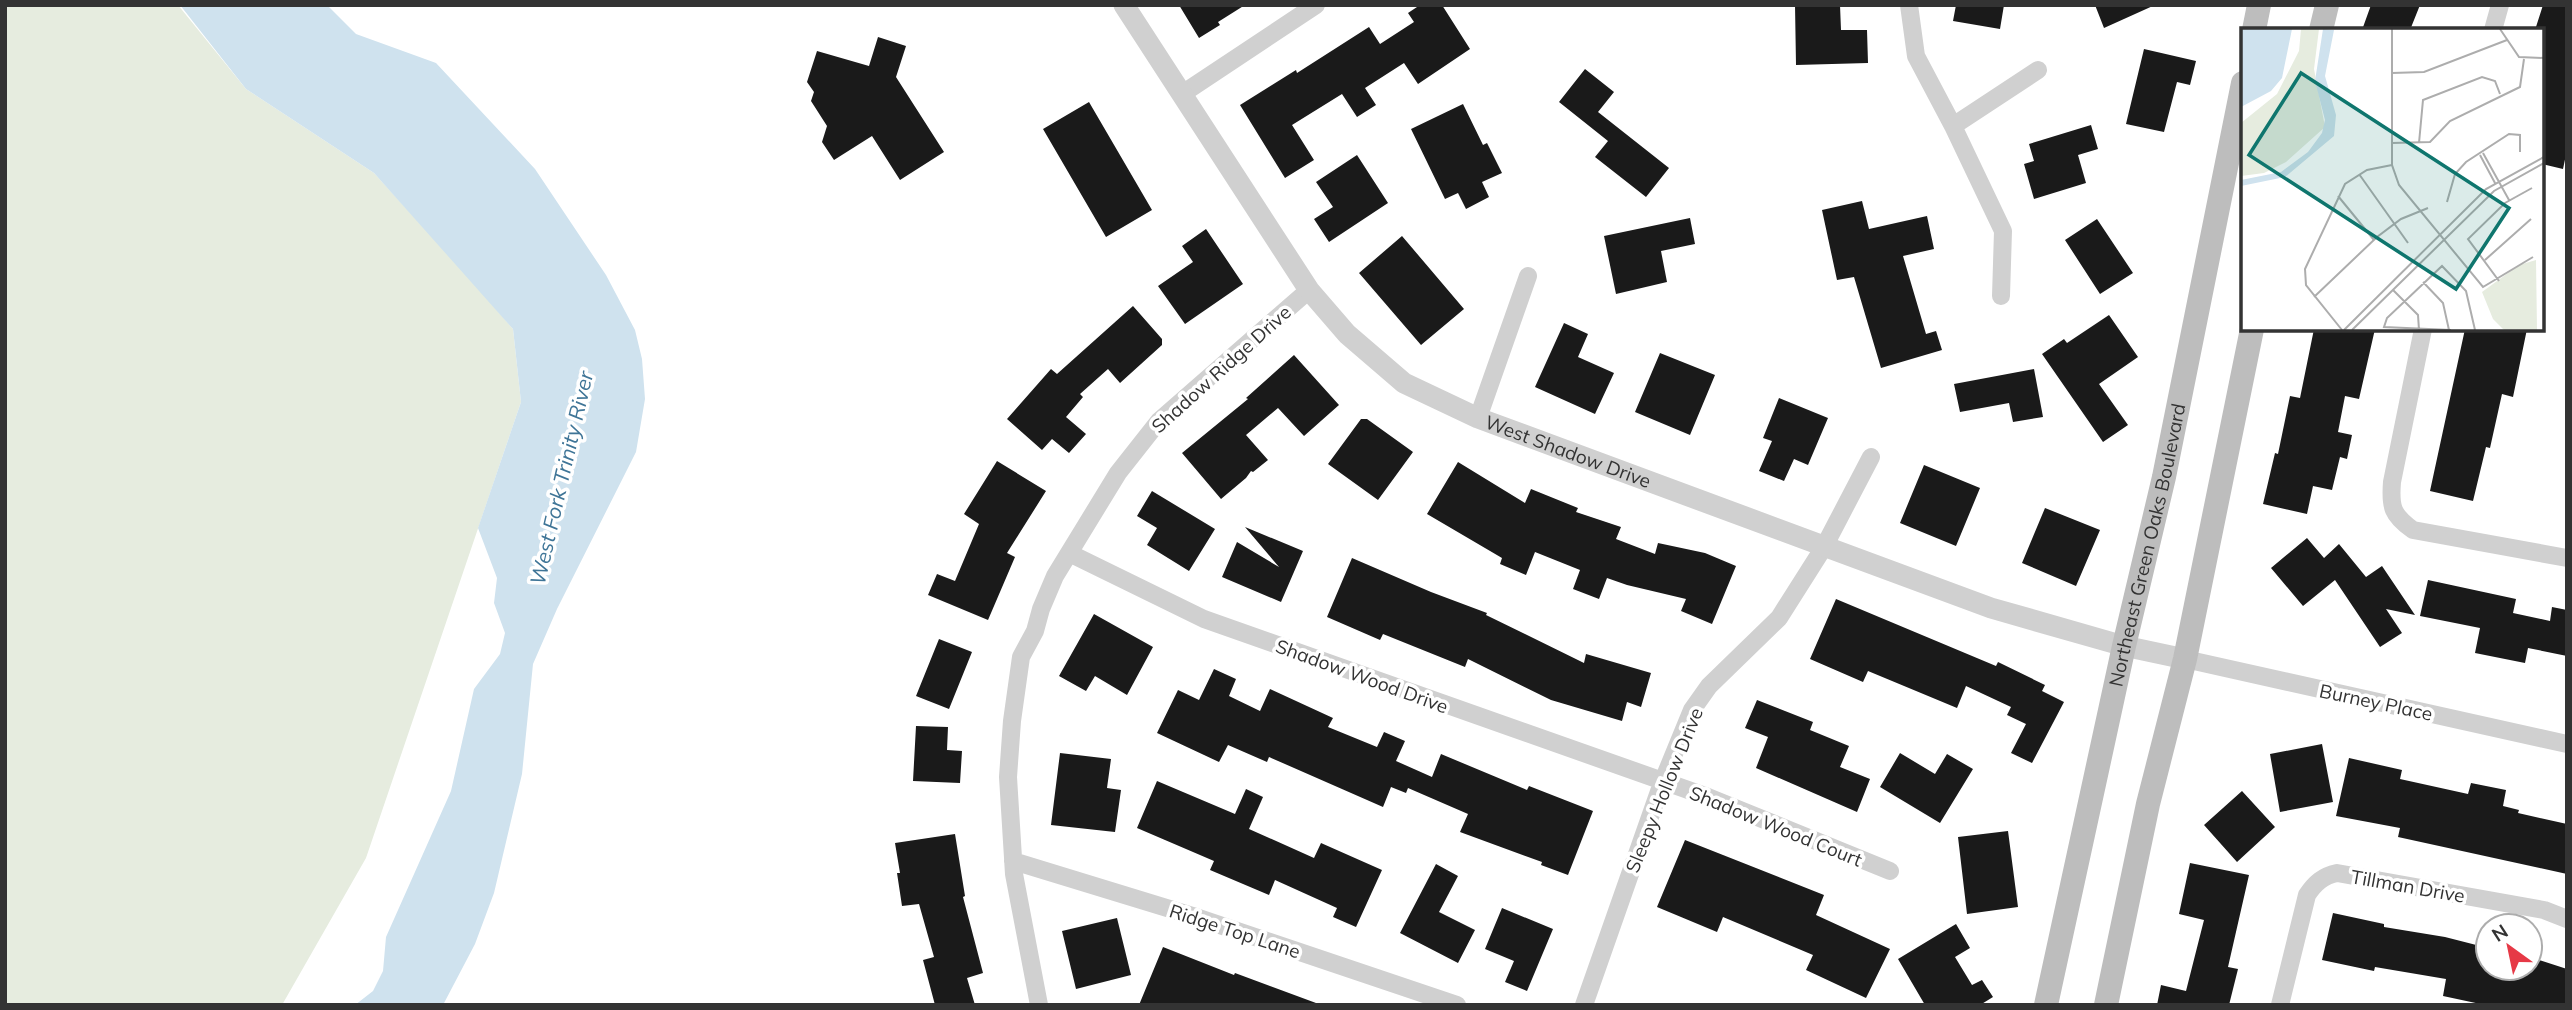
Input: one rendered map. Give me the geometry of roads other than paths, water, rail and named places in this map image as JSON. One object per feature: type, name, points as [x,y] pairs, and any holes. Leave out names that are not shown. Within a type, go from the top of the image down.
[{"type":"main road","points":[[2254,28],[2259,5]]},
{"type":"main road","points":[[2321,28],[2327,5]]},
{"type":"main road","name":"Northeast Green Oaks Boulevard","points":[[2046,1005],[2124,646],[2164,477],[2241,93]]},
{"type":"main road","points":[[2106,1005],[2148,804],[2185,659],[2252,331]]},
{"type":"street","name":"West Shadow Drive","points":[[1124,5],[1309,289],[1347,334],[1404,383],[1478,418],[1991,608],[2124,646],[2185,659]]},
{"type":"street","points":[[1182,94],[1316,5]]},
{"type":"street","points":[[1909,5],[1916,56],[2003,231],[2001,296]]},
{"type":"street","points":[[2494,28],[2500,5]]},
{"type":"street","points":[[1953,126],[2038,70]]},
{"type":"street","points":[[1478,418],[1528,276]]},
{"type":"street","name":"Shadow Ridge Drive","points":[[1039,1005],[1013,861],[1008,777],[1021,657],[1035,631],[1041,608],[1055,576],[1118,473],[1159,421],[1309,289]]},
{"type":"street","points":[[2423,331],[2392,482],[2390,503],[2395,514],[2413,530],[2567,558]]},
{"type":"street","name":"Sleepy Hollow Drive","points":[[1584,1005],[1662,783],[1692,710],[1709,686],[1779,618],[1824,547],[1871,457]]},
{"type":"street","name":"Shadow Wood Drive","points":[[1069,553],[1204,619],[1662,783]]},
{"type":"street","name":"Burney Place","points":[[2185,659],[2567,744]]},
{"type":"street","name":"Shadow Wood Court","points":[[1662,783],[1708,797],[1890,872]]},
{"type":"street","name":"Ridge Top Lane","points":[[1013,861],[1193,916],[1457,1005]]},
{"type":"street","name":"Tillman Drive","points":[[2280,1005],[2308,895],[2315,883],[2330,874],[2337,873],[2544,910],[2567,919]]},
{"type":"water","name":"West Fork Trinity River","points":[[180,5],[327,5],[356,34],[436,63],[535,169],[606,275],[635,330],[642,359],[645,399],[636,452],[557,609],[533,664],[522,774],[494,893],[475,944],[443,1005],[355,1005],[373,991],[383,971],[386,937],[451,791],[474,689],[500,654],[505,633],[494,603],[497,578],[478,528],[521,402],[513,329],[374,173],[246,89]]}]
